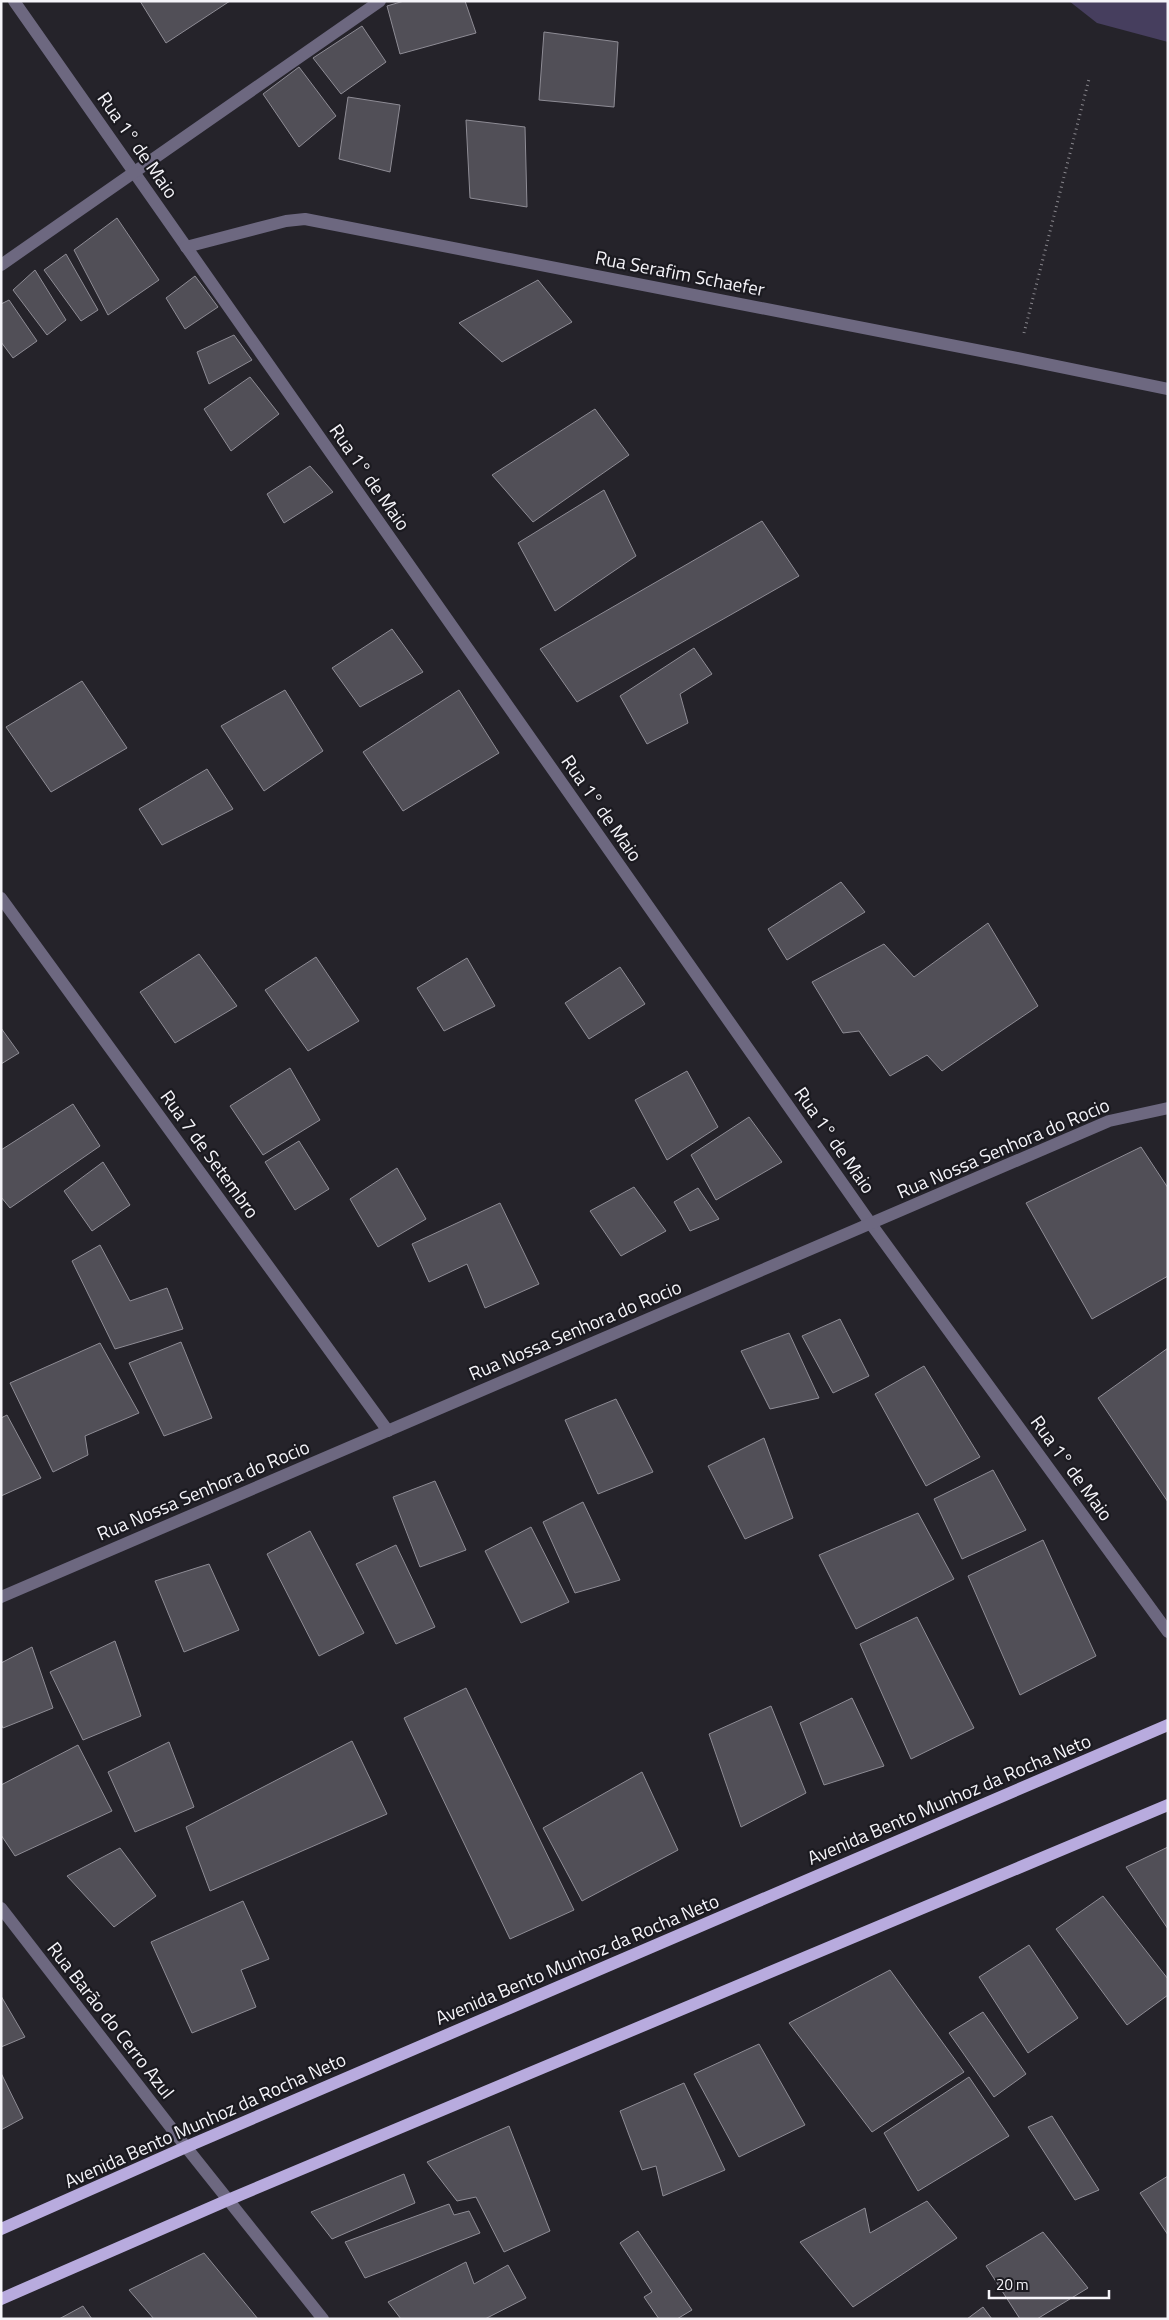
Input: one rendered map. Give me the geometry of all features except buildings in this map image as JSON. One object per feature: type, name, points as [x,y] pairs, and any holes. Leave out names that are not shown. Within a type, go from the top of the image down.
[{"type":"main road","name":"Avenida Bento Munhoz da Rocha Neto","points":[[1,2230],[186,2147],[1168,1725]]},
{"type":"main road","points":[[1,2299],[228,2200],[1168,1805]]},
{"type":"street","name":"Rua 1° de Maio","points":[[14,1],[870,1224],[1168,1632]]},
{"type":"street","points":[[1,265],[380,1]]},
{"type":"street","name":"Rua Serafim Schaefer","points":[[186,246],[286,221],[305,219],[1018,358],[1168,390]]},
{"type":"street","name":"Rua 7 de Setembro","points":[[1,898],[388,1431]]},
{"type":"street","name":"Rua Nossa Senhora do Rocio","points":[[1,1597],[1110,1121],[1168,1108]]},
{"type":"street","name":"Rua Barão do Cerro Azul","points":[[1,1908],[322,2319]]},
{"type":"path","points":[[1018,358],[1089,79]]},
{"type":"shaded area","points":[[1069,1],[1168,1],[1168,42],[1097,23]]}]
